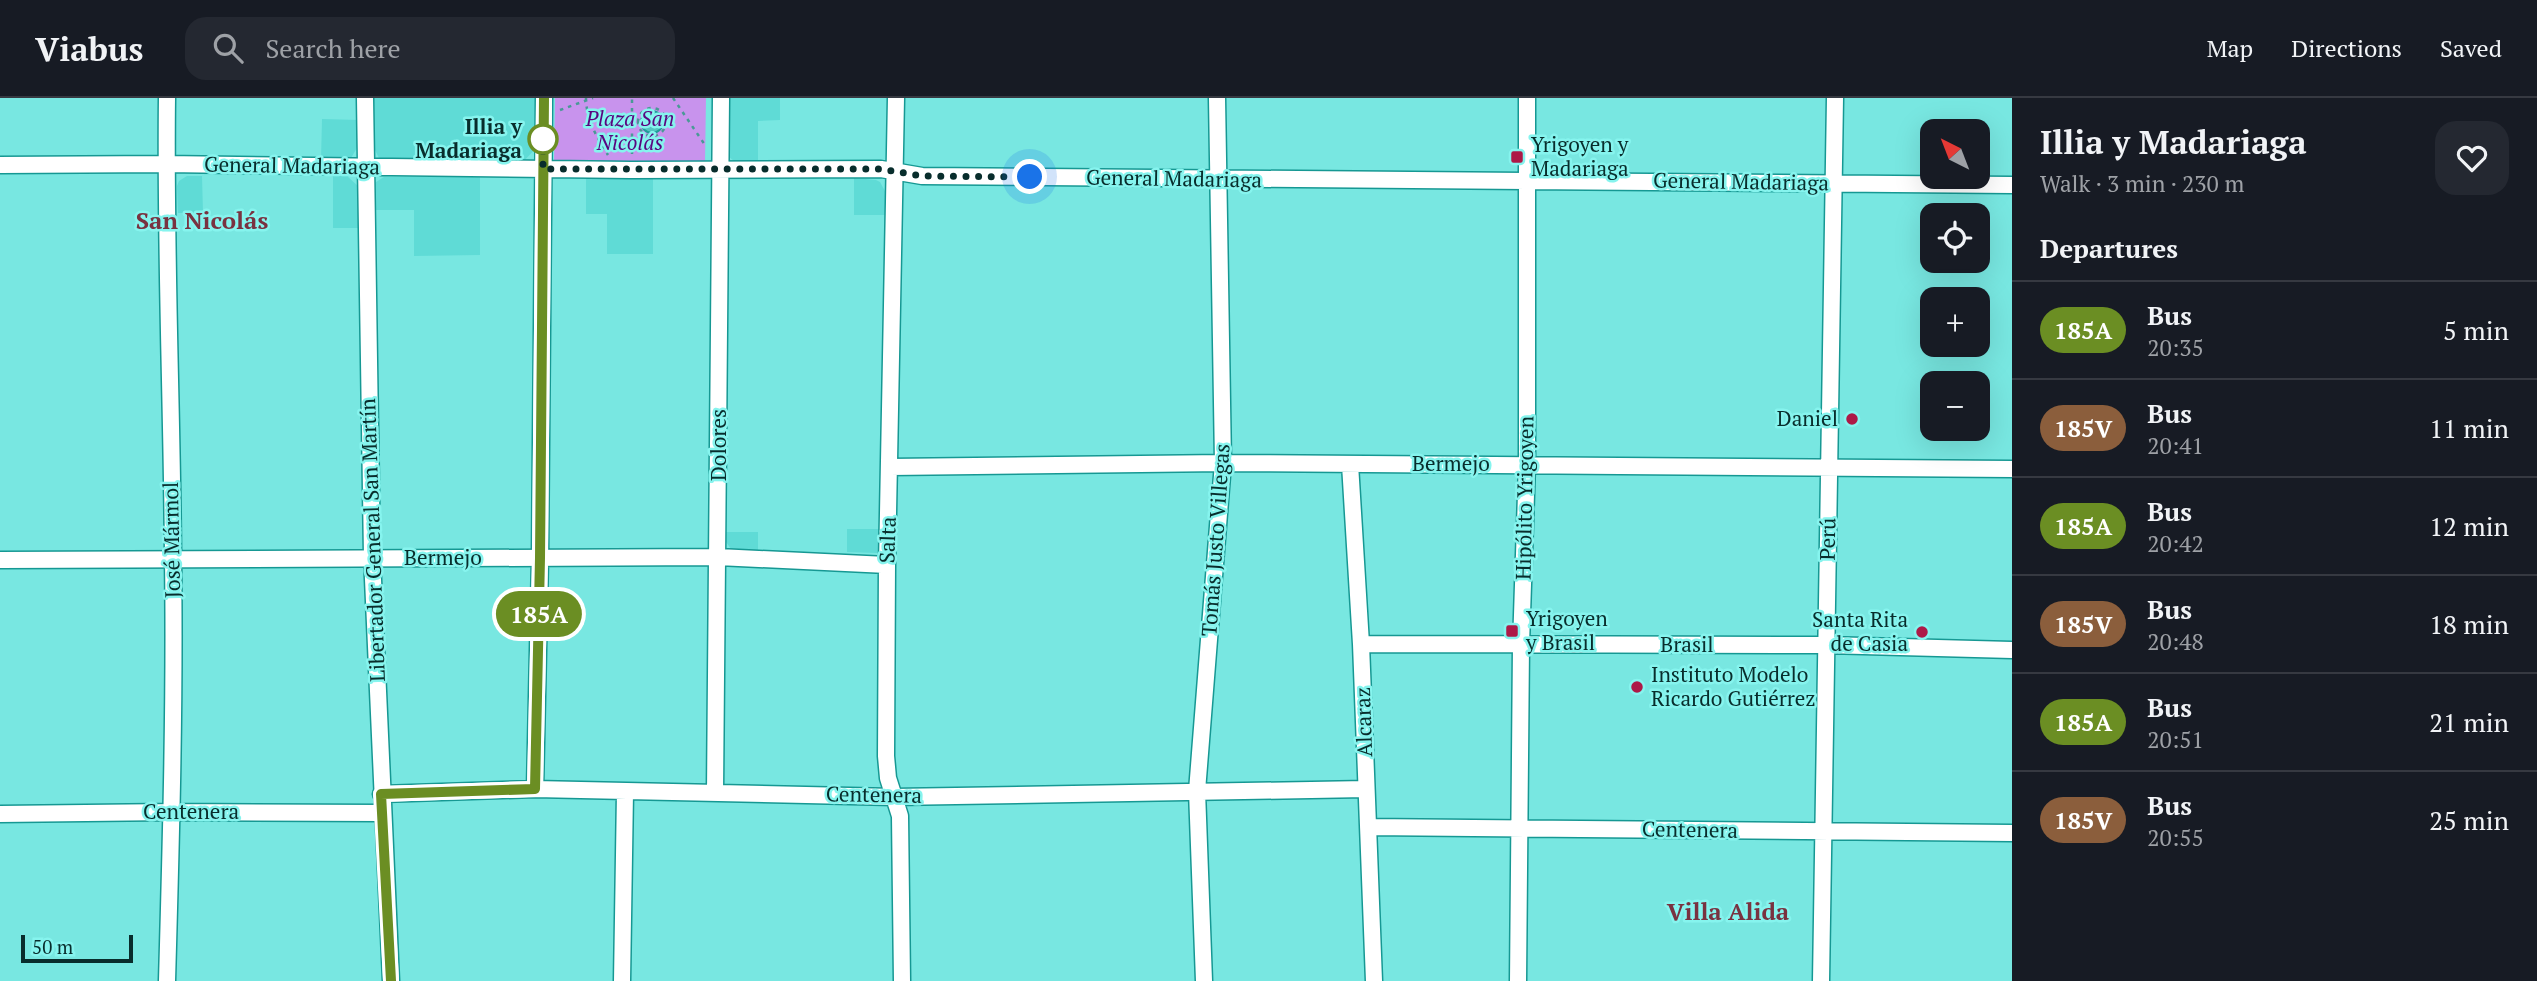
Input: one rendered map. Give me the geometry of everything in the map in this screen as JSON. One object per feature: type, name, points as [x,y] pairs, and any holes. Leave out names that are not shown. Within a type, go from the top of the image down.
[{"type":"street","name":"José Mármol","points":[[167,98],[174,560],[172,812],[167,981]]},
{"type":"street","name":"Libertador General San Martín","points":[[365,98],[372,557],[391,981]]},
{"type":"street","points":[[535,789],[544,98]]},
{"type":"street","name":"Dolores","points":[[715,792],[721,98]]},
{"type":"street","name":"Salta","points":[[896,98],[886,756],[888,778],[900,816],[902,981]]},
{"type":"street","name":"Tomás Justo Villegas","points":[[1203,981],[1197,791],[1223,463],[1217,98]]},
{"type":"street","name":"Hipólito Yrigoyen","points":[[1518,981],[1521,645],[1527,464],[1527,98]]},
{"type":"street","name":"Perú","points":[[1821,981],[1835,98]]},
{"type":"street","name":"General Madariaga","points":[[0,166],[166,164],[721,169],[896,171],[922,176],[1218,180],[2012,185]]},
{"type":"street","name":"Bermejo","points":[[890,467],[1223,463],[2012,469]]},
{"type":"street","name":"Alcaraz","points":[[1350,464],[1361,643],[1374,981]]},
{"type":"street","name":"Bermejo","points":[[0,560],[718,558],[887,565]]},
{"type":"street","name":"Brasil","points":[[1361,643],[1826,645],[2012,650]]},
{"type":"street","name":"Centenera","points":[[381,794],[535,789],[894,797],[1366,789]]},
{"type":"street","points":[[621,981],[625,792]]},
{"type":"street","name":"Centenera","points":[[0,814],[382,813]]},
{"type":"street","name":"Centenera","points":[[1368,827],[2012,833]]},
{"type":"path","points":[[543,117],[593,98]]},
{"type":"path","points":[[624,170],[632,123],[632,98]]},
{"type":"path","points":[[674,98],[721,169]]},
{"type":"path","points":[[586,99],[586,109],[593,129],[624,170]]},
{"type":"path","points":[[651,108],[660,110],[666,122],[660,134],[651,137],[642,133],[638,122],[642,112],[651,108]]},
{"type":"path","points":[[632,123],[638,122]]},
{"type":"shaded area","points":[[374,98],[536,98],[536,148],[523,162],[385,162],[379,158],[373,146]]},
{"type":"shaded area","points":[[729,98],[780,98],[780,120],[758,121],[758,164],[738,164],[729,157]]},
{"type":"shaded area","points":[[322,119],[359,120],[358,146],[351,158],[321,160]]},
{"type":"shaded area","points":[[333,174],[347,176],[359,187],[361,228],[333,228]]},
{"type":"shaded area","points":[[187,176],[202,176],[203,213],[178,213],[177,186],[179,181]]},
{"type":"shaded area","points":[[653,176],[653,254],[607,254],[607,214],[586,214],[586,177]]},
{"type":"shaded area","points":[[384,177],[480,177],[480,255],[414,256],[414,210],[374,210],[374,187],[376,182]]},
{"type":"shaded area","points":[[854,178],[880,182],[886,193],[887,215],[854,215]]},
{"type":"shaded area","points":[[847,529],[883,529],[882,550],[877,553],[847,552]]},
{"type":"shaded area","points":[[725,532],[758,532],[758,552],[731,549],[724,539]]},
{"type":"green space","name":"Plaza San Nicolás","points":[[555,98],[706,98],[705,163],[554,162]]},
{"type":"building","points":[[652,111],[662,118],[663,122],[656,132],[652,133],[642,126],[641,122],[648,112]]},
{"type":"bus line","name":"185A","points":[[391,981],[381,794],[535,789],[544,98]]},
{"type":"place","name":"Illia y Madariaga","points":[[543,139]]},
{"type":"place","name":"Yrigoyen y Madariaga","points":[[1517,157]]},
{"type":"place","name":"Daniel","points":[[1852,419]]},
{"type":"place","name":"Yrigoyen y Brasil","points":[[1512,631]]},
{"type":"place","name":"Santa Rita de Casia","points":[[1922,632]]},
{"type":"place","name":"Instituto Modelo Ricardo Gutiérrez","points":[[1637,687]]},
{"type":"district","name":"San Nicolás","points":[[202,221]]},
{"type":"district","name":"Villa Alida","points":[[1728,912]]},
{"type":"route","points":[[543,139],[543,169],[881,169],[922,176],[1030,177]]}]
